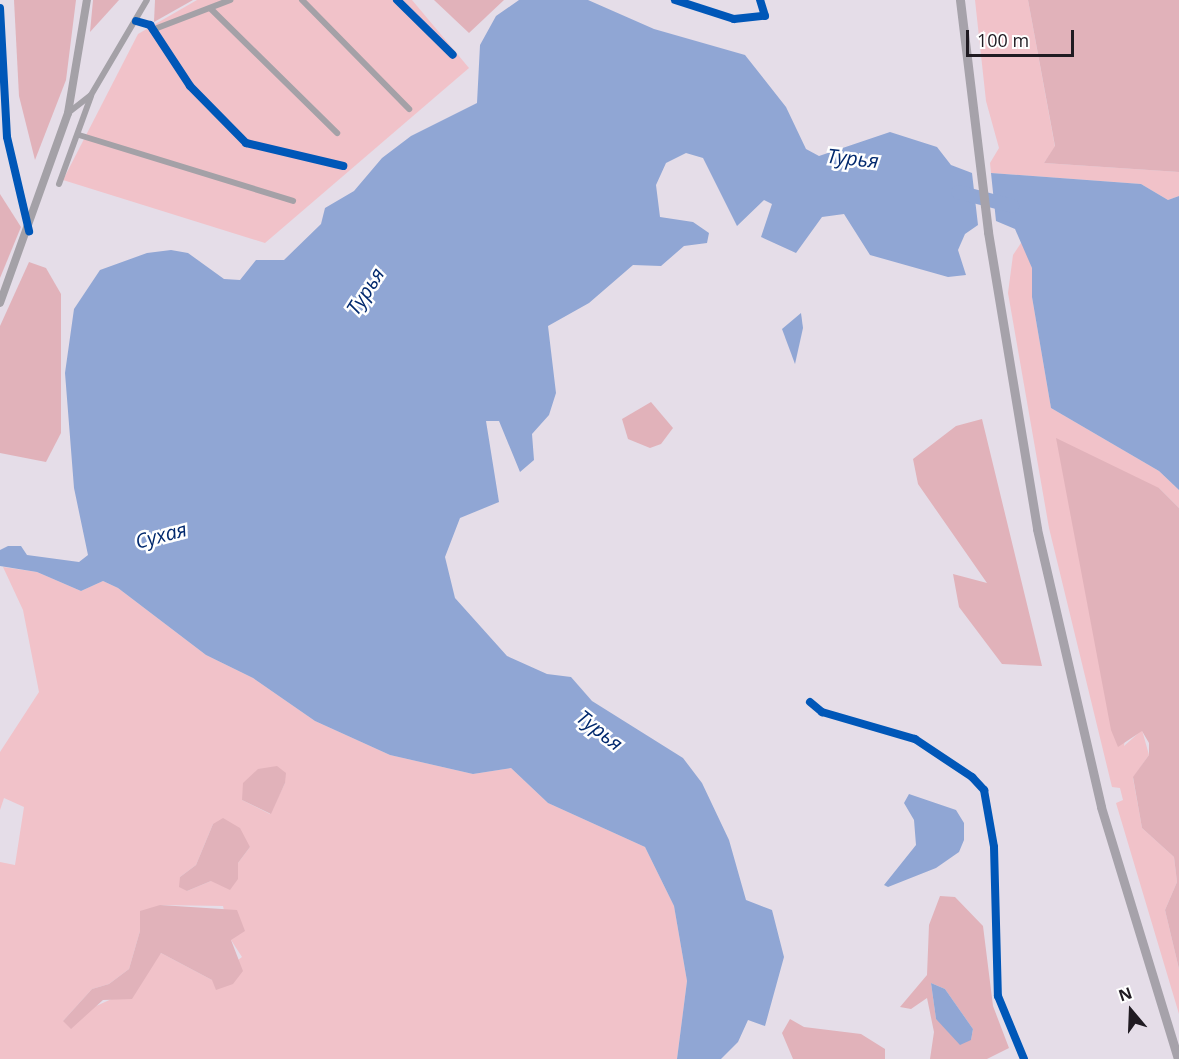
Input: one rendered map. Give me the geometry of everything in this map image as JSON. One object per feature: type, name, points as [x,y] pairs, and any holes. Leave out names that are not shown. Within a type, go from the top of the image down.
[{"type":"highway","points":[[960,0],[988,232],[1037,529],[1071,681],[1121,881],[1178,1059]]},
{"type":"main road","points":[[0,303],[29,231],[68,113],[87,0]]},
{"type":"street","points":[[59,184],[79,135],[91,95],[147,0]]},
{"type":"street","points":[[152,30],[212,9],[230,0]]},
{"type":"street","points":[[302,0],[409,108]]},
{"type":"street","points":[[397,0],[453,55]]},
{"type":"street","points":[[675,0],[734,19],[765,16],[760,0]]},
{"type":"street","points":[[0,8],[7,137],[29,231]]},
{"type":"street","points":[[212,9],[337,133]]},
{"type":"street","points":[[136,21],[152,30],[190,86],[246,143],[344,166]]},
{"type":"street","points":[[68,113],[91,95]]},
{"type":"street","points":[[79,135],[293,201]]},
{"type":"street","points":[[810,702],[822,712],[915,739],[972,777],[984,790],[994,847],[998,996],[1024,1059]]},
{"type":"shaded area","points":[[14,0],[76,0],[66,80],[35,160],[19,96]]},
{"type":"shaded area","points":[[93,0],[119,0],[90,32]]},
{"type":"shaded area","points":[[155,0],[193,0],[154,22]]},
{"type":"shaded area","points":[[197,0],[412,0],[469,68],[265,243],[63,180],[138,34]]},
{"type":"shaded area","points":[[434,0],[504,0],[469,33]]},
{"type":"shaded area","points":[[975,0],[1028,0],[1055,147],[1044,163],[1179,172],[1179,196],[1168,200],[1141,184],[991,173],[990,163],[999,148],[986,101]]},
{"type":"shaded area","points":[[1028,0],[1179,0],[1179,172],[1044,163],[1055,146]]},
{"type":"shaded area","points":[[0,194],[21,227],[0,278]]},
{"type":"shaded area","points":[[1023,240],[1032,268],[1032,297],[1051,408],[1159,471],[1179,490],[1179,508],[1159,488],[1124,746],[1142,730],[1149,755],[1133,778],[1142,828],[1174,857],[1177,882],[1165,910],[1179,969],[1179,1014],[1116,803],[1123,800],[1120,788],[1112,787],[1049,528],[1008,293],[1013,255]]},
{"type":"shaded area","points":[[29,262],[46,268],[61,294],[61,433],[46,462],[0,453],[0,326]]},
{"type":"shaded area","points":[[651,402],[673,428],[661,444],[650,448],[628,439],[622,419]]},
{"type":"shaded area","points":[[982,419],[1042,666],[1002,664],[959,607],[953,574],[987,583],[918,484],[913,459],[956,426]]},
{"type":"shaded area","points":[[1056,438],[1159,488],[1179,508],[1179,969],[1165,910],[1177,882],[1174,857],[1142,828],[1133,777],[1149,755],[1149,743],[1142,731],[1118,747],[1111,730]]},
{"type":"shaded area","points":[[3,567],[37,572],[81,591],[103,581],[118,588],[206,655],[253,678],[315,721],[390,755],[473,774],[511,768],[548,803],[645,847],[674,906],[687,981],[677,1059],[0,1059],[0,862],[15,865],[24,807],[4,798],[0,810],[0,752],[39,692],[23,610]],"holes":[[[285,783],[270,814],[242,800]],[[213,824],[250,847],[238,863],[238,879],[211,881],[187,891],[180,877],[196,865]],[[160,905],[223,906],[231,940],[242,957],[212,980],[161,953],[116,997],[63,1021],[92,989],[109,984],[129,969],[140,931]]]},
{"type":"shaded area","points":[[277,766],[286,773],[285,783],[271,814],[242,800],[243,783],[258,769]]},
{"type":"shaded area","points":[[223,818],[240,828],[250,847],[238,863],[238,879],[230,890],[211,881],[187,891],[179,887],[180,877],[196,865],[213,824]]},
{"type":"shaded area","points":[[940,896],[955,897],[983,926],[993,1006],[1009,1048],[987,1059],[930,1059],[934,1032],[927,998],[911,1009],[900,1007],[927,975],[929,925]],"holes":[[[931,983],[945,989],[973,1029],[971,1040],[936,1019]]]},
{"type":"shaded area","points":[[160,905],[237,910],[245,931],[231,940],[243,971],[233,984],[216,990],[212,980],[161,953],[132,999],[103,1000],[71,1029],[63,1021],[92,989],[109,984],[129,969],[140,931],[140,911]]},
{"type":"shaded area","points":[[790,1019],[804,1027],[861,1034],[885,1049],[885,1059],[793,1059],[782,1033]]},
{"type":"water","name":"Сухая","points":[[519,0],[588,0],[654,29],[745,55],[786,107],[806,149],[819,156],[890,132],[937,147],[951,165],[972,173],[978,225],[965,234],[958,250],[966,275],[948,277],[870,255],[844,214],[822,217],[796,253],[761,237],[772,204],[764,200],[737,226],[703,158],[686,153],[666,163],[656,185],[660,217],[693,222],[709,233],[707,243],[684,246],[661,266],[633,265],[589,303],[548,326],[556,393],[549,415],[532,434],[534,460],[520,472],[499,421],[486,421],[499,502],[460,518],[445,557],[455,598],[507,656],[547,674],[571,677],[592,701],[683,758],[702,783],[729,840],[746,900],[772,910],[784,957],[765,1026],[748,1020],[738,1042],[721,1059],[677,1059],[687,981],[674,906],[645,847],[548,803],[511,768],[473,774],[390,755],[315,721],[253,678],[206,655],[118,588],[103,581],[81,591],[37,572],[0,566],[0,550],[8,546],[21,546],[27,555],[79,562],[88,555],[74,488],[65,373],[74,309],[100,270],[147,253],[171,250],[188,253],[224,279],[240,280],[256,260],[284,260],[321,224],[325,208],[354,191],[382,158],[411,136],[477,103],[480,45],[496,16]]},
{"type":"water","points":[[991,173],[1141,184],[1168,200],[1179,196],[1179,490],[1159,471],[1051,408],[1032,297],[1032,268],[1015,229],[996,221]]},
{"type":"water","points":[[801,313],[803,328],[795,364],[782,329]]},
{"type":"water","points":[[909,794],[956,810],[964,823],[964,840],[959,852],[936,868],[888,887],[884,885],[916,845],[914,820],[904,803]]},
{"type":"water","points":[[931,983],[945,989],[973,1029],[971,1040],[960,1045],[936,1019]]},
{"type":"waterway","name":"Турья","points":[[958,192],[1012,206]]},
{"type":"cycle path","points":[[397,0],[453,55]]},
{"type":"cycle path","points":[[675,0],[734,19],[765,16],[760,0]]},
{"type":"cycle path","points":[[0,8],[7,137],[29,231]]},
{"type":"cycle path","points":[[136,21],[150,25],[190,86],[246,143],[343,166]]},
{"type":"cycle path","points":[[810,702],[822,712],[915,739],[972,777],[984,790],[994,847],[998,996],[1024,1059]]}]
